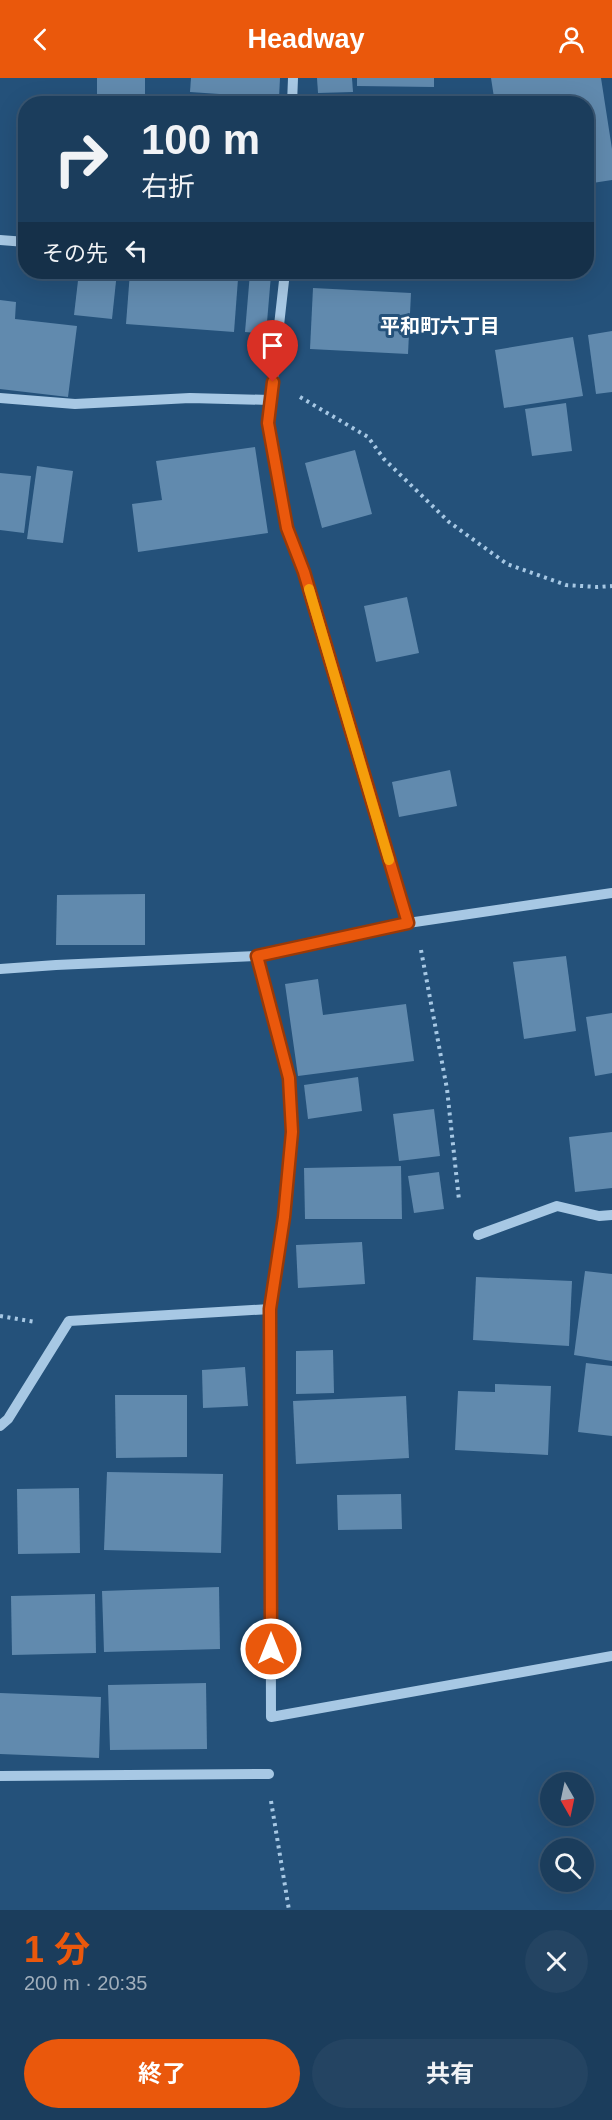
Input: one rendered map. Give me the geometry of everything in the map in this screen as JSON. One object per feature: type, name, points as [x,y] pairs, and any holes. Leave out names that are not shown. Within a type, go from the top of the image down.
[{"type":"street","points":[[293,96],[294,78]]},
{"type":"street","points":[[0,240],[18,241]]},
{"type":"street","points":[[284,279],[268,423],[287,528],[304,572],[412,923]]},
{"type":"street","points":[[0,398],[75,404],[190,398],[270,400]]},
{"type":"street","points":[[0,969],[257,956],[412,923],[612,893]]},
{"type":"street","points":[[257,956],[289,1078],[292,1132],[284,1217],[270,1309],[271,1717],[612,1656]]},
{"type":"street","points":[[478,1235],[557,1206],[599,1216],[612,1215]]},
{"type":"street","points":[[0,1426],[8,1419],[69,1321],[270,1309]]},
{"type":"street","points":[[0,1776],[269,1774]]},
{"type":"path","points":[[273,382],[368,437],[384,459],[449,522],[507,564],[566,585],[612,586]]},
{"type":"path","points":[[412,923],[447,1089],[459,1200]]},
{"type":"path","points":[[269,1774],[273,1821],[288,1910]]},
{"type":"building","points":[[97,78],[145,78],[145,96],[97,96]]},
{"type":"building","points":[[191,78],[280,78],[279,96],[190,92]]},
{"type":"building","points":[[317,78],[352,78],[353,92],[318,93]]},
{"type":"building","points":[[357,78],[434,78],[434,87],[357,86]]},
{"type":"building","points":[[491,78],[601,78],[612,149],[612,180],[594,183],[594,96],[494,96]]},
{"type":"building","points":[[78,279],[116,279],[112,319],[74,315]]},
{"type":"building","points":[[129,279],[238,279],[234,332],[126,324]]},
{"type":"building","points":[[249,279],[271,279],[266,334],[245,332]]},
{"type":"building","points":[[313,288],[411,293],[408,354],[310,349]]},
{"type":"building","points":[[0,300],[16,302],[15,319],[77,326],[68,397],[0,389]]},
{"type":"building","points":[[612,331],[612,392],[596,394],[588,335]]},
{"type":"building","points":[[573,337],[583,396],[504,408],[495,350]]},
{"type":"building","points":[[566,403],[572,451],[532,456],[525,409]]},
{"type":"building","points":[[255,447],[268,533],[138,552],[132,504],[162,500],[156,461]]},
{"type":"building","points":[[355,450],[372,514],[322,528],[305,463]]},
{"type":"building","points":[[37,466],[73,471],[63,543],[27,539]]},
{"type":"building","points":[[0,473],[31,476],[24,533],[0,530]]},
{"type":"building","points":[[407,597],[419,653],[376,662],[364,606]]},
{"type":"building","points":[[450,770],[457,806],[399,817],[392,782]]},
{"type":"building","points":[[145,894],[145,945],[56,945],[57,895]]},
{"type":"building","points":[[566,956],[576,1031],[524,1039],[513,962]]},
{"type":"building","points":[[318,979],[323,1015],[406,1004],[414,1061],[298,1076],[285,984]]},
{"type":"building","points":[[612,1013],[612,1073],[595,1076],[586,1017]]},
{"type":"building","points":[[358,1077],[362,1111],[308,1119],[304,1085]]},
{"type":"building","points":[[434,1109],[440,1156],[399,1161],[393,1114]]},
{"type":"building","points":[[612,1132],[612,1188],[575,1192],[569,1137]]},
{"type":"building","points":[[401,1166],[402,1219],[305,1219],[304,1168]]},
{"type":"building","points":[[439,1172],[444,1209],[414,1213],[408,1176]]},
{"type":"building","points":[[362,1242],[365,1284],[298,1288],[296,1245]]},
{"type":"building","points":[[585,1271],[612,1274],[612,1361],[574,1355]]},
{"type":"building","points":[[476,1277],[572,1281],[569,1346],[473,1340]]},
{"type":"building","points":[[333,1350],[334,1393],[296,1394],[296,1351]]},
{"type":"building","points":[[586,1363],[612,1366],[612,1436],[578,1432]]},
{"type":"building","points":[[245,1367],[248,1406],[203,1408],[202,1370]]},
{"type":"building","points":[[495,1384],[551,1386],[548,1455],[455,1450],[458,1391],[495,1392]]},
{"type":"building","points":[[115,1395],[187,1395],[187,1457],[116,1458]]},
{"type":"building","points":[[406,1396],[409,1458],[296,1464],[293,1401]]},
{"type":"building","points":[[107,1472],[223,1474],[221,1553],[104,1550]]},
{"type":"building","points":[[79,1488],[80,1553],[18,1554],[17,1489]]},
{"type":"building","points":[[401,1494],[402,1529],[338,1530],[337,1495]]},
{"type":"building","points":[[219,1587],[220,1649],[104,1652],[102,1591]]},
{"type":"building","points":[[95,1594],[96,1653],[12,1655],[11,1596]]},
{"type":"building","points":[[206,1683],[207,1749],[110,1750],[108,1685]]},
{"type":"building","points":[[0,1693],[101,1697],[99,1758],[0,1754]]},
{"type":"slow traffic","points":[[309,589],[389,860]]},
{"type":"district","name":"平和町六丁目","points":[[440,326]]},
{"type":"route","points":[[271,1649],[270,1309],[284,1217],[292,1132],[289,1078],[257,956],[408,923],[304,572],[287,528],[268,423],[273,382]]}]
